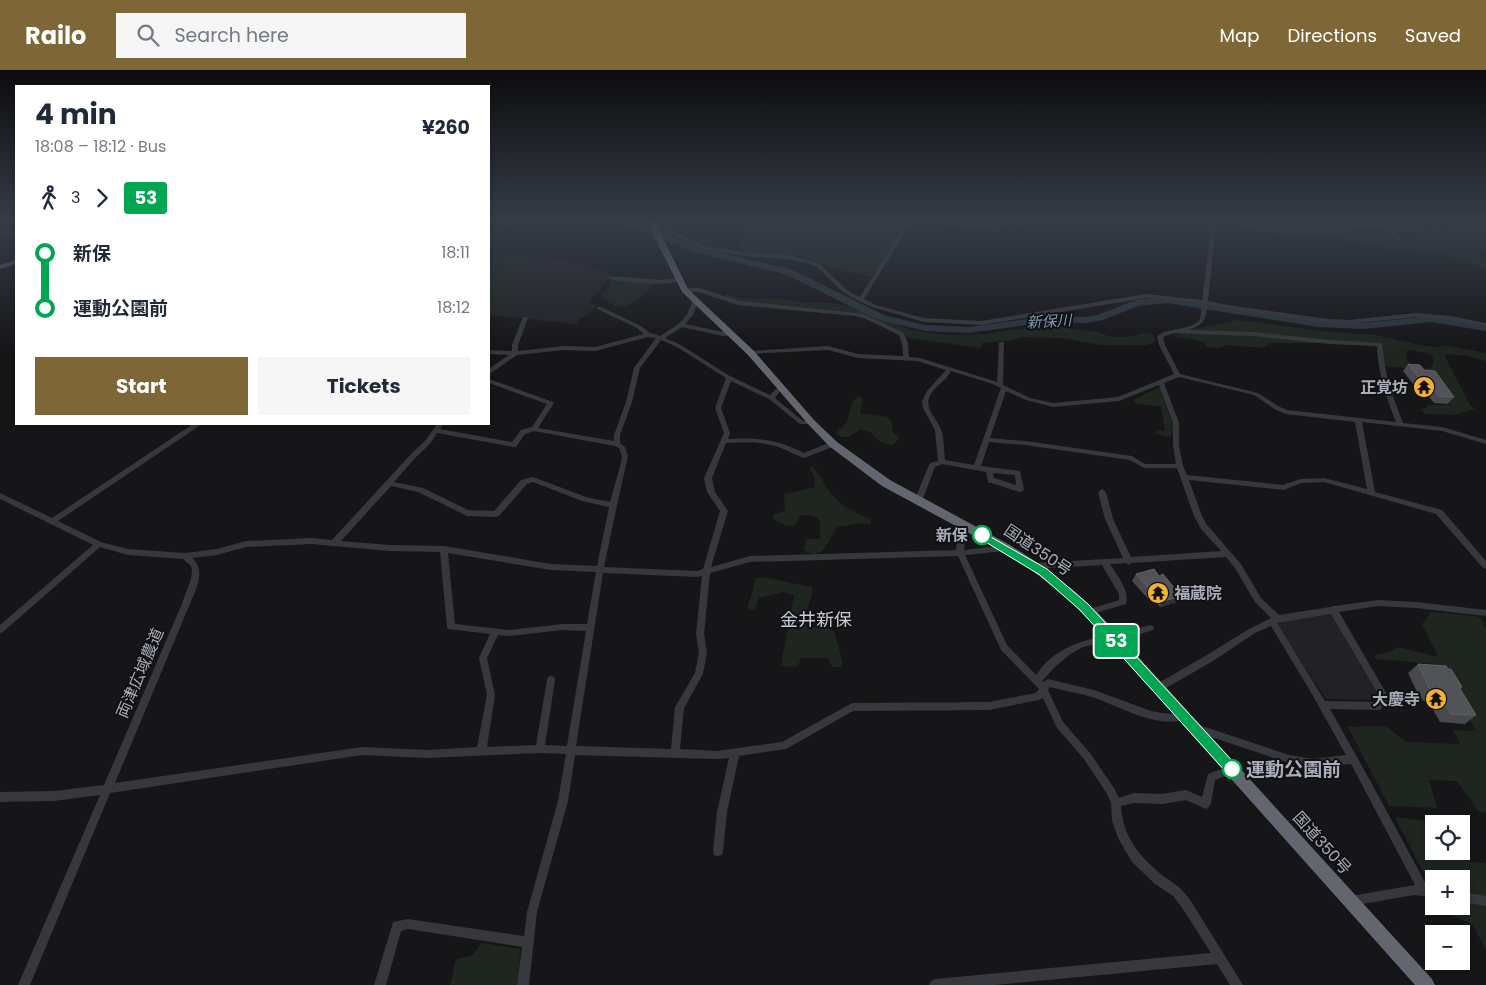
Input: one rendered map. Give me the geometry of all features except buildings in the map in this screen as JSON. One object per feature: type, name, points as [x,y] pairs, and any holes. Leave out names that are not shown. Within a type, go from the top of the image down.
[{"type":"highway","name":"国道350号","points":[[672,265],[685,290],[751,353],[810,422],[833,444],[870,473],[1006,548],[1034,566],[1069,593],[1089,612],[1426,985]]},
{"type":"street","points":[[816,265],[846,292],[861,300],[904,316],[924,320],[969,324],[1061,311],[1146,296],[1206,302],[1234,308],[1329,321],[1355,321],[1416,315],[1451,318],[1486,325]]},
{"type":"street","points":[[861,300],[883,265]]},
{"type":"street","points":[[1178,375],[1159,340],[1164,333],[1194,327],[1201,322],[1205,312],[1210,265]]},
{"type":"street","points":[[610,278],[661,282],[679,280]]},
{"type":"street","points":[[685,290],[700,290],[738,302],[847,313],[866,317],[902,334],[906,358]]},
{"type":"street","points":[[617,444],[618,435],[630,402],[637,368],[661,338],[681,325],[690,315],[695,301]]},
{"type":"street","points":[[599,308],[640,328],[648,335]]},
{"type":"street","points":[[490,371],[515,353],[525,318]]},
{"type":"street","points":[[681,325],[730,334]]},
{"type":"street","points":[[1173,331],[1254,334],[1329,342],[1380,344],[1380,362],[1385,390],[1401,425]]},
{"type":"street","points":[[490,352],[515,353],[564,348],[595,348],[648,335],[661,338],[679,346],[729,378],[771,398],[802,423],[810,422]]},
{"type":"street","points":[[977,468],[1002,387],[1002,343]]},
{"type":"street","points":[[751,353],[828,348],[858,356],[918,359],[1002,387],[1028,399],[1053,405],[1119,399],[1178,375],[1256,394],[1274,408],[1286,412],[1442,429],[1486,442]]},
{"type":"street","points":[[942,462],[938,431],[926,407],[925,400],[929,393],[946,378],[949,370]]},
{"type":"street","points":[[674,753],[680,707],[699,674],[703,653],[700,634],[706,570],[724,510],[711,492],[708,478],[727,433],[718,408],[729,378]]},
{"type":"street","points":[[490,380],[515,389],[522,394],[551,402],[534,428]]},
{"type":"street","points":[[1162,382],[1176,423],[1176,445],[1180,466],[1204,527],[1238,566],[1258,600],[1274,620],[1425,886]]},
{"type":"street","points":[[771,398],[778,390]]},
{"type":"street","points":[[1358,421],[1371,492]]},
{"type":"street","points":[[53,521],[196,425]]},
{"type":"street","points":[[334,543],[414,454],[428,442],[439,425]]},
{"type":"street","points":[[436,431],[514,445],[523,432],[534,428],[617,444],[622,447],[625,456],[600,569],[563,801],[532,912],[523,985]]},
{"type":"street","points":[[723,441],[764,440],[804,456],[833,444]]},
{"type":"street","points":[[987,440],[1025,443],[1132,458],[1144,466],[1180,466]]},
{"type":"street","points":[[918,501],[932,465],[942,462],[989,470]]},
{"type":"street","points":[[1184,477],[1284,488],[1300,481],[1324,480],[1439,512],[1486,566]]},
{"type":"street","points":[[389,482],[420,490],[467,513],[496,514],[524,482],[533,479],[585,499],[613,505]]},
{"type":"street","points":[[1102,492],[1109,519],[1129,562]]},
{"type":"street","points":[[0,496],[99,544],[128,552],[185,556],[217,552],[246,544],[285,541],[390,548],[444,548],[551,567],[697,574],[750,559],[960,553],[1006,548]]},
{"type":"street","points":[[966,527],[961,540],[960,553],[1004,647],[1041,684],[1060,725],[1100,773],[1112,791],[1116,803],[1117,820],[1123,838],[1136,858],[1159,880],[1177,892],[1238,985]]},
{"type":"street","points":[[0,630],[99,544]]},
{"type":"street","points":[[444,548],[451,627],[495,633],[562,627],[591,628]]},
{"type":"street","points":[[1034,566],[1129,562],[1227,554]]},
{"type":"street","name":"両津広域農道","points":[[24,985],[195,579],[196,570],[194,564],[185,556]]},
{"type":"street","points":[[1089,612],[1123,602],[1123,594],[1105,563]]},
{"type":"street","points":[[1158,688],[1274,620],[1363,604],[1391,603],[1486,613]]},
{"type":"street","points":[[1323,705],[1378,706],[1385,698],[1333,609]]},
{"type":"street","points":[[0,797],[54,796],[108,789],[345,752],[427,754],[540,749],[716,755],[783,746],[852,707],[989,706],[1040,696],[1040,675],[1059,659],[1084,643],[1137,633],[1150,628]]},
{"type":"street","points":[[481,752],[491,695],[483,658],[495,633]]},
{"type":"street","points":[[540,749],[551,680]]},
{"type":"street","points":[[1041,684],[1048,683],[1092,693],[1150,714],[1177,718],[1184,716]]},
{"type":"street","points":[[1196,730],[1202,730],[1289,759],[1313,763],[1353,759]]},
{"type":"street","points":[[718,851],[722,812],[734,752]]},
{"type":"street","points":[[1116,803],[1134,798],[1162,799],[1186,794],[1206,804],[1211,776],[1232,769]]},
{"type":"street","points":[[1351,901],[1414,890],[1425,891]]},
{"type":"street","points":[[1470,898],[1486,901]]},
{"type":"street","points":[[380,985],[397,926],[408,924],[527,942]]},
{"type":"street","points":[[935,985],[1219,958]]},
{"type":"shaded area","points":[[490,265],[586,265],[611,274],[589,303],[597,306],[583,318],[580,318],[576,324],[490,315]]},
{"type":"shaded area","points":[[490,265],[529,265],[493,313],[490,312]]},
{"type":"shaded area","points":[[820,265],[880,265],[872,277]]},
{"type":"shaded area","points":[[824,265],[878,265],[872,275]]},
{"type":"shaded area","points":[[1473,265],[1486,265],[1486,269]]},
{"type":"shaded area","points":[[612,281],[652,283],[653,285],[635,302],[622,307],[608,302],[601,294],[609,288]]},
{"type":"shaded area","points":[[726,294],[744,299],[772,298],[810,303],[832,303],[852,307],[912,330],[947,335],[987,334],[1044,325],[1098,332],[1111,337],[1128,337],[1145,333],[1154,335],[1155,342],[1147,345],[1101,345],[1062,338],[1023,337],[982,343],[980,348],[909,338],[904,333],[857,313],[744,302],[726,298]]},
{"type":"shaded area","points":[[1239,320],[1321,331],[1376,335],[1420,345],[1435,347],[1445,345],[1486,353],[1486,361],[1467,356],[1447,354],[1445,357],[1470,405],[1475,409],[1453,415],[1425,414],[1420,409],[1427,408],[1427,405],[1452,405],[1432,377],[1422,369],[1430,368],[1434,363],[1432,356],[1428,353],[1408,350],[1406,353],[1408,364],[1405,368],[1384,366],[1382,343],[1269,343],[1264,348],[1227,345],[1219,348],[1206,347],[1204,342],[1173,336],[1189,330]]},
{"type":"shaded area","points":[[1160,387],[1174,428],[1170,437],[1156,434],[1156,430],[1165,430],[1161,407],[1134,403],[1133,400]]},
{"type":"shaded area","points":[[858,397],[863,398],[860,413],[887,417],[892,421],[893,433],[900,438],[892,445],[880,442],[869,431],[860,430],[848,437],[841,437],[836,434],[847,421],[852,402]]},
{"type":"shaded area","points":[[812,466],[837,500],[851,510],[871,520],[870,525],[862,523],[837,527],[825,548],[816,554],[804,550],[806,539],[820,539],[820,521],[814,516],[801,515],[795,525],[787,526],[773,519],[774,514],[785,511],[784,494],[815,487],[814,476],[810,469]]},
{"type":"shaded area","points":[[762,577],[812,587],[806,611],[807,628],[823,627],[834,631],[843,663],[840,667],[832,667],[827,658],[801,658],[798,666],[781,665],[794,595],[783,592],[759,598],[754,610],[749,609],[747,606],[751,598],[755,578]]},
{"type":"shaded area","points":[[1431,612],[1476,616],[1481,618],[1486,628],[1486,812],[1478,811],[1457,781],[1429,780],[1437,808],[1389,806],[1348,727],[1386,726],[1406,742],[1460,744],[1453,730],[1476,731],[1449,681],[1440,674],[1433,664],[1377,659],[1374,655],[1390,652],[1397,647],[1438,657],[1422,624]]},
{"type":"shaded area","points":[[1335,614],[1384,700],[1326,699],[1276,624],[1289,620]]},
{"type":"shaded area","points":[[1395,817],[1425,821],[1425,860],[1467,860],[1468,862],[1486,863],[1486,950],[1473,925],[1451,915],[1470,915],[1470,870],[1425,870],[1425,875]]},
{"type":"shaded area","points":[[482,943],[520,949],[518,985],[450,985],[456,959],[471,956]]},
{"type":"waterway","name":"新保川","points":[[759,265],[789,272],[880,317],[925,328],[969,330],[1049,319],[1086,320],[1099,318],[1136,303],[1167,300],[1318,324],[1363,326],[1431,319],[1486,328]]},
{"type":"bus line","name":"53","points":[[982,535],[1043,572],[1084,607],[1232,769]]},
{"type":"place","name":"正覚坊","points":[[1424,387]]},
{"type":"place","name":"新保","points":[[982,535]]},
{"type":"place","name":"福蔵院","points":[[1158,593]]},
{"type":"place","name":"大慶寺","points":[[1436,699]]},
{"type":"place","name":"運動公園前","points":[[1232,769]]},
{"type":"district","name":"金井新保","points":[[816,619]]}]
